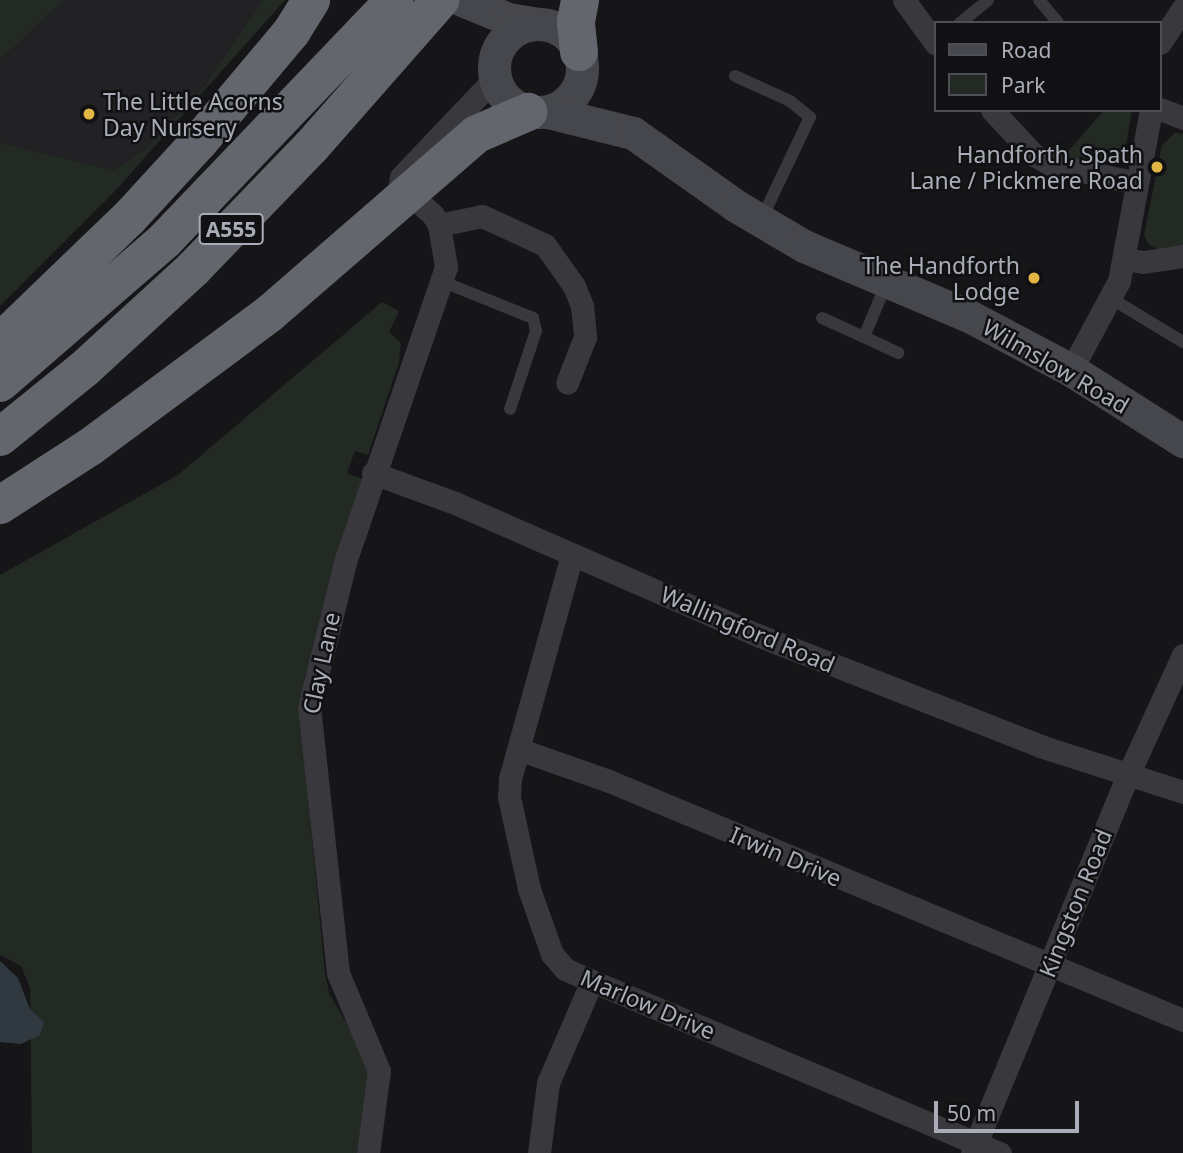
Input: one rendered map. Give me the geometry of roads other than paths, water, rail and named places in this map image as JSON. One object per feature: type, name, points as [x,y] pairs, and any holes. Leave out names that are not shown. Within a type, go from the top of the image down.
[{"type":"highway","points":[[0,342],[129,218],[199,142],[292,31],[311,0]]},
{"type":"highway","name":"A555","points":[[0,383],[165,240],[394,0]]},
{"type":"highway","name":"A555","points":[[0,437],[84,369],[193,269],[311,147],[440,0]]},
{"type":"highway","points":[[580,0],[576,21],[580,55]]},
{"type":"highway","points":[[0,505],[90,447],[228,345],[477,134],[538,112]]},
{"type":"main road","points":[[462,0],[508,19],[563,32],[580,55],[582,77],[572,97],[538,112],[505,99],[484,43],[462,0]]},
{"type":"main road","points":[[494,75],[494,57],[506,37],[538,24]]},
{"type":"main road","name":"Wilmslow Road","points":[[580,55],[604,99],[633,133],[761,220],[804,246],[969,316],[1071,370],[1183,441]]},
{"type":"main road","name":"Wilmslow Road","points":[[538,112],[633,133]]},
{"type":"street","points":[[904,0],[934,40]]},
{"type":"street","points":[[1162,40],[1183,8]]},
{"type":"street","points":[[494,75],[401,177],[400,186],[433,215],[439,225],[482,216],[545,245],[574,286],[582,306],[585,337],[567,383]]},
{"type":"street","points":[[1162,110],[1183,118]]},
{"type":"street","points":[[994,112],[1034,155],[1050,164],[1138,183]]},
{"type":"street","points":[[1071,370],[1112,299],[1126,259],[1151,112]]},
{"type":"street","name":"Clay Lane","points":[[368,1153],[379,1071],[338,973],[308,731],[313,681],[373,473],[446,267],[439,225]]},
{"type":"street","points":[[1126,259],[1143,262],[1183,256]]},
{"type":"street","name":"Wallingford Road","points":[[373,473],[455,503],[773,641],[1040,746],[1183,792]]},
{"type":"street","name":"Marlow Drive","points":[[572,555],[522,750],[510,779],[509,797],[536,912],[552,954],[565,968],[592,981],[974,1148],[1000,1153]]},
{"type":"street","name":"Kingston Road","points":[[974,1148],[1128,775],[1183,655]]},
{"type":"street","name":"Irwin Drive","points":[[522,750],[609,781],[1183,1020]]},
{"type":"street","points":[[539,1153],[548,1083],[592,981]]},
{"type":"lane","points":[[962,21],[988,0]]},
{"type":"lane","points":[[1039,0],[1056,21]]},
{"type":"lane","points":[[735,76],[790,101],[810,117],[810,123],[761,220]]},
{"type":"lane","points":[[441,281],[533,318],[536,331],[510,408]]},
{"type":"lane","points":[[864,337],[887,281]]},
{"type":"lane","points":[[1112,299],[1183,342]]},
{"type":"lane","points":[[822,318],[899,352]]},
{"type":"place","name":"The Little Acorns Day Nursery","points":[[89,114]]},
{"type":"place","name":"Handforth, Spath Lane / Pickmere Road","points":[[1157,167]]},
{"type":"place","name":"The Handforth Lodge","points":[[1034,278]]}]
